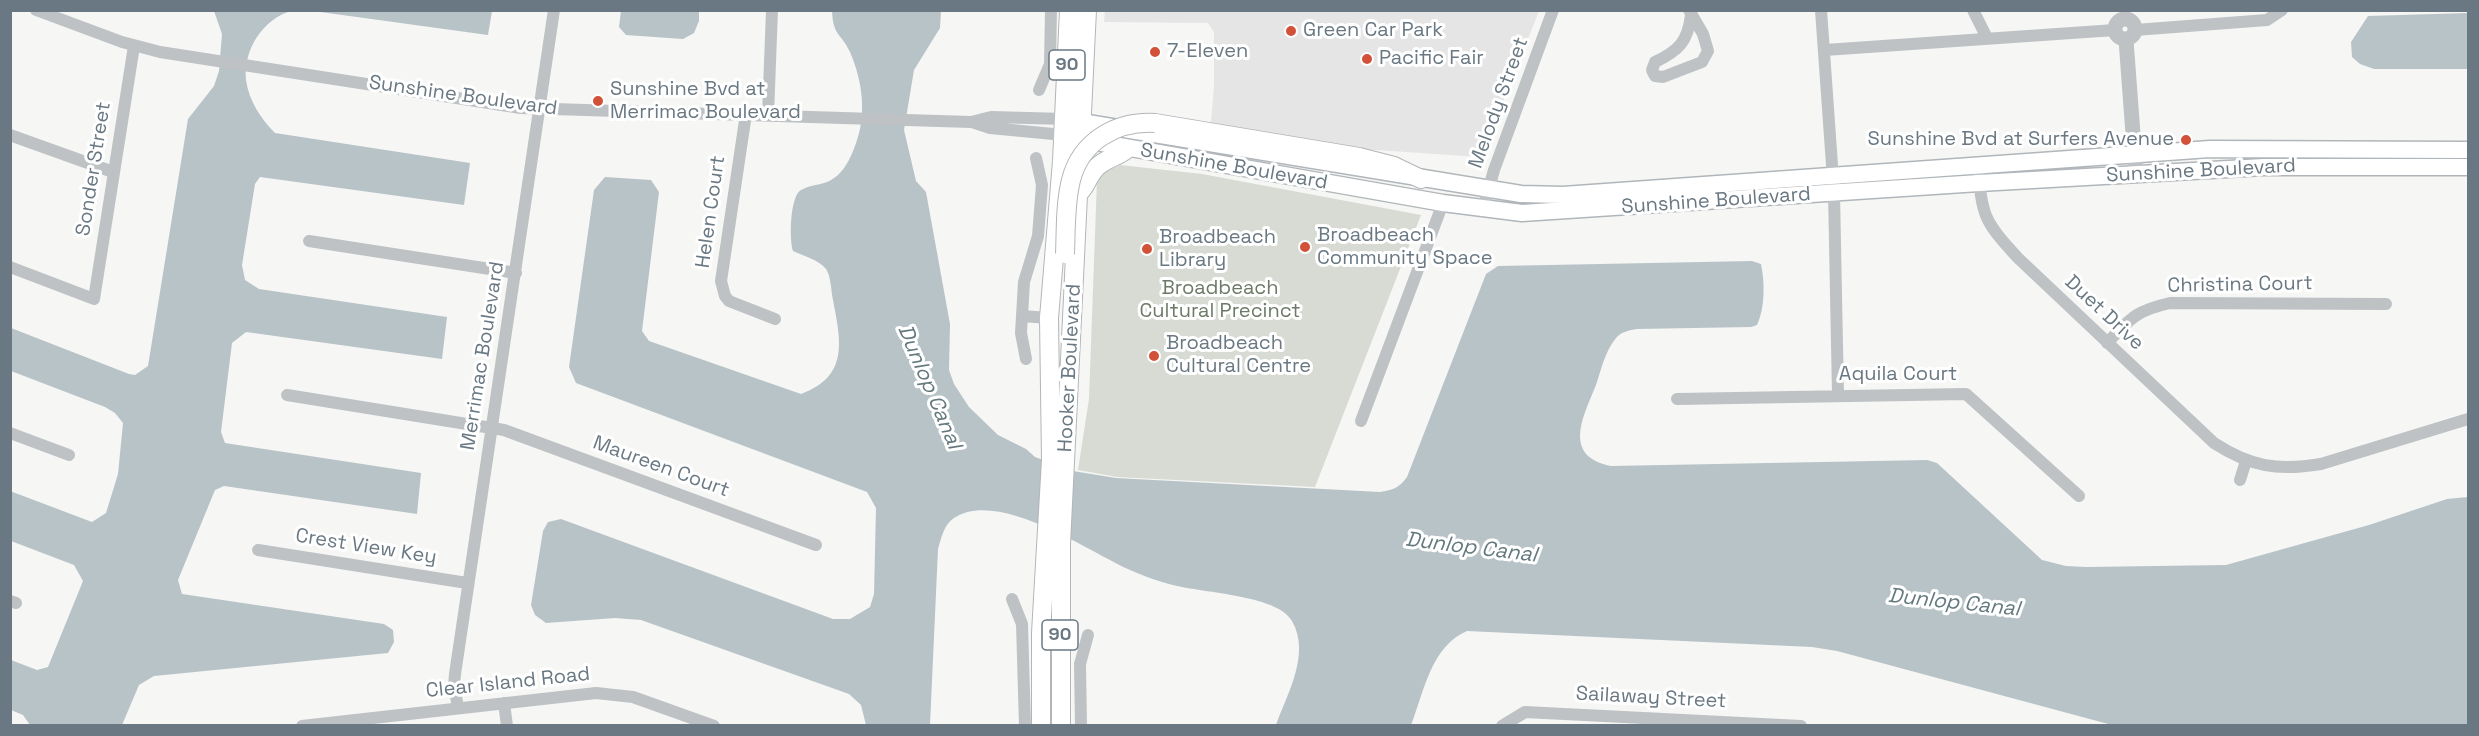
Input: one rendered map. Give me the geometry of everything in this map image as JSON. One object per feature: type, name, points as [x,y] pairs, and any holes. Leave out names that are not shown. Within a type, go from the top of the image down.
[{"type":"main road","name":"Hooker Boulevard","points":[[1060,726],[1054,540],[1079,193],[1073,129],[1069,10]]},
{"type":"main road","name":"Hooker Boulevard","points":[[1058,460],[1050,371],[1049,318],[1087,10]]},
{"type":"main road","points":[[1050,371],[1059,344],[1069,187],[1074,170],[1090,145],[1115,128],[1132,123],[1155,123],[1299,147],[1394,166],[1421,179]]},
{"type":"main road","name":"Sunshine Boulevard","points":[[1073,129],[1127,149],[1443,203],[1483,209],[1544,213],[1979,183],[2264,167],[2469,167]]},
{"type":"main road","name":"Sunshine Boulevard","points":[[1073,129],[1521,194],[1563,195],[2210,149],[2469,150]]},
{"type":"main road","points":[[1079,193],[1088,184],[1098,166],[1127,149]]},
{"type":"main road","name":"Hooker Boulevard","points":[[1041,726],[1041,633],[1054,540]]},
{"type":"street","name":"Sunshine Boulevard","points":[[36,10],[134,45],[206,59],[540,109],[970,122],[991,117],[1073,129]]},
{"type":"street","name":"Merrimac Boulevard","points":[[458,707],[455,694],[455,674],[467,583],[516,273],[554,10]]},
{"type":"street","points":[[768,115],[772,10]]},
{"type":"street","points":[[1039,90],[1050,64],[1051,10]]},
{"type":"street","name":"Melody Street","points":[[1483,209],[1488,189],[1553,10]]},
{"type":"street","points":[[1821,10],[1834,193],[1838,394]]},
{"type":"street","points":[[1972,10],[1987,38]]},
{"type":"street","points":[[1825,50],[2123,26],[2267,20],[2282,10]]},
{"type":"street","points":[[1690,13],[1703,34],[1708,51],[1702,62],[1664,77],[1655,76],[1652,70],[1655,62],[1674,52],[1683,42],[1690,26],[1690,13]]},
{"type":"street","points":[[2123,26],[2136,174]]},
{"type":"street","name":"Sonder Street","points":[[10,267],[94,299],[134,45]]},
{"type":"street","name":"Helen Court","points":[[746,114],[721,281],[725,296],[729,300],[775,319]]},
{"type":"street","points":[[10,135],[113,172]]},
{"type":"street","points":[[1026,359],[1022,342],[1024,282],[1039,228],[1042,185],[1036,158]]},
{"type":"street","name":"Duet Drive","points":[[1977,165],[1983,212],[1993,231],[2107,343],[2214,443],[2246,461],[2268,467],[2321,464],[2469,419]]},
{"type":"street","points":[[1361,421],[1443,203]]},
{"type":"street","points":[[309,241],[516,273]]},
{"type":"street","name":"Christina Court","points":[[2107,343],[2132,317],[2146,308],[2170,303],[2386,304]]},
{"type":"street","name":"Hooker Boulevard","points":[[1022,316],[1049,318]]},
{"type":"street","name":"Aquila Court","points":[[1677,399],[1838,394],[1966,394],[2079,496]]},
{"type":"street","name":"Maureen Court","points":[[287,395],[518,434],[816,545]]},
{"type":"street","points":[[10,433],[69,455]]},
{"type":"street","points":[[2240,480],[2246,461]]},
{"type":"street","name":"Crest View Key","points":[[258,550],[467,583]]},
{"type":"street","points":[[1012,599],[1022,624],[1025,726]]},
{"type":"street","points":[[1081,726],[1080,664],[1088,635]]},
{"type":"street","name":"Clear Island Road","points":[[302,726],[596,693],[622,694],[714,726]]},
{"type":"street","points":[[504,703],[507,726]]},
{"type":"street","name":"Sailaway Street","points":[[1502,726],[1525,712],[1801,726]]},
{"type":"shaded area","name":"Pacific Fair","points":[[1105,10],[1539,11],[1481,157],[1361,149],[1211,123],[1214,32],[1208,23],[1104,22]]},
{"type":"green space","name":"Broadbeach Cultural Precinct","points":[[1120,165],[1202,174],[1421,215],[1315,487],[1117,477],[1078,470],[1089,399],[1097,180],[1101,173]]},
{"type":"water","points":[[492,10],[488,35],[313,11]]},
{"type":"water","points":[[214,11],[291,11],[272,21],[257,37],[246,69],[246,80],[253,102],[260,116],[275,133],[470,163],[464,205],[260,177],[255,184],[242,265],[245,280],[259,289],[447,317],[442,359],[246,332],[232,343],[221,432],[225,443],[421,473],[417,514],[224,486],[215,490],[178,580],[182,594],[384,624],[393,630],[394,642],[388,653],[154,676],[139,685],[122,725],[30,725],[23,715],[11,710],[11,660],[37,670],[48,667],[83,581],[74,565],[11,541],[10,491],[92,522],[106,513],[118,474],[123,423],[115,413],[105,407],[11,371],[11,328],[129,374],[135,375],[148,366],[188,119],[214,86],[219,71],[222,34]]},
{"type":"water","points":[[621,11],[699,11],[699,21],[694,33],[683,39],[626,35],[619,27]]},
{"type":"water","name":"Dunlop Canal","points":[[832,11],[941,11],[940,28],[914,70],[904,130],[916,181],[926,192],[950,324],[949,370],[954,384],[969,407],[998,435],[1026,449],[1035,457],[1073,471],[1116,478],[1380,492],[1389,490],[1401,484],[1407,477],[1486,274],[1498,266],[1752,261],[1761,264],[1763,279],[1763,303],[1757,325],[1637,329],[1620,334],[1616,338],[1606,355],[1582,422],[1581,444],[1586,454],[1596,461],[1611,466],[1927,460],[1937,463],[2042,560],[2066,566],[2086,567],[2226,565],[2369,525],[2447,499],[2468,497],[2468,725],[2112,725],[1837,651],[1812,647],[1467,631],[1445,647],[1437,659],[1430,671],[1411,725],[1276,725],[1295,674],[1299,647],[1292,621],[1284,612],[1254,600],[1182,587],[1138,574],[1055,531],[1011,514],[990,511],[971,511],[954,518],[945,528],[938,549],[930,725],[866,725],[861,705],[849,694],[641,620],[615,618],[546,623],[535,615],[531,605],[543,531],[548,522],[561,519],[833,619],[850,619],[870,607],[874,594],[876,508],[867,492],[576,383],[569,367],[594,190],[605,177],[651,180],[659,192],[642,331],[649,341],[801,394],[816,387],[827,378],[838,356],[839,343],[829,276],[826,269],[819,263],[793,251],[791,228],[797,194],[801,190],[830,181],[840,173],[853,152],[859,135],[862,99],[858,75],[850,52],[836,30]]},
{"type":"water","points":[[2468,13],[2468,69],[2374,69],[2360,64],[2352,57],[2351,42],[2368,16]]},
{"type":"place","name":"Green Car Park","points":[[1291,31]]},
{"type":"place","name":"7-Eleven","points":[[1155,52]]},
{"type":"place","name":"Pacific Fair","points":[[1367,59]]},
{"type":"place","name":"Sunshine Bvd at Merrimac Boulevard","points":[[598,101]]},
{"type":"place","name":"Sunshine Bvd at Surfers Avenue","points":[[2186,140]]},
{"type":"place","name":"Broadbeach Community Space","points":[[1305,247]]},
{"type":"place","name":"Broadbeach Library","points":[[1147,249]]},
{"type":"place","name":"Broadbeach Cultural Centre","points":[[1154,356]]}]
